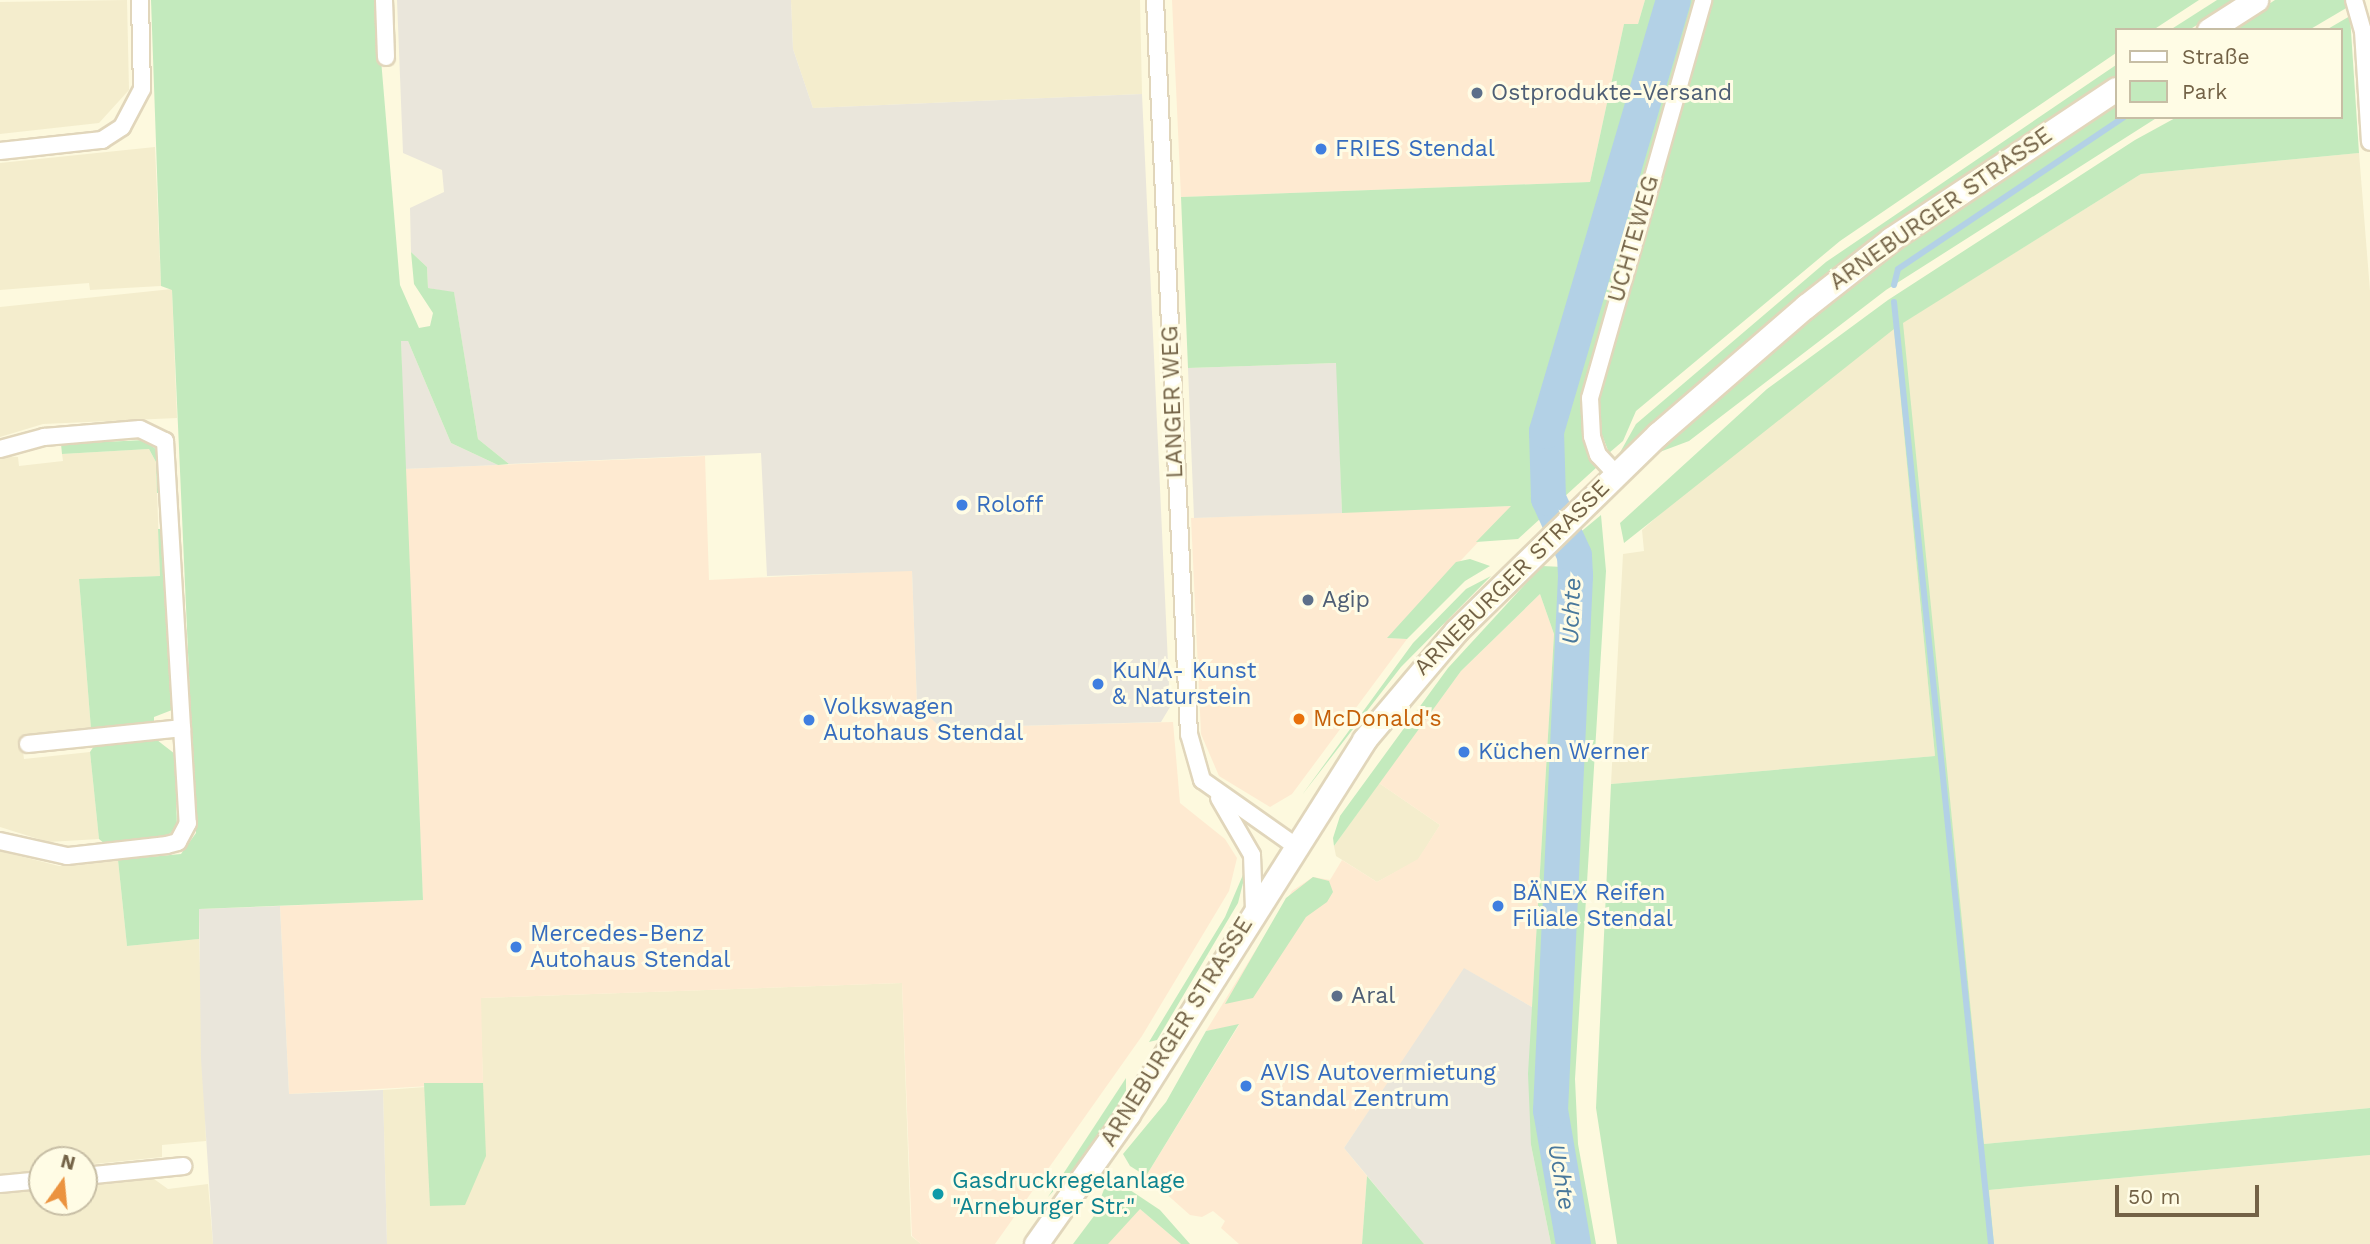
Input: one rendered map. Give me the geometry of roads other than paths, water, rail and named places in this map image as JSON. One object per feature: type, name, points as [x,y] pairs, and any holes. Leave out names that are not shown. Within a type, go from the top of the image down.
[{"type":"main road","points":[[2213,28],[2256,0]]},
{"type":"main road","name":"ARNEBURGER STRASSE","points":[[1036,1244],[1128,1114],[1294,845],[1400,692],[1543,541],[1616,474],[1861,262],[2114,90]]},
{"type":"street","points":[[0,151],[102,140],[122,127],[142,89],[139,0]]},
{"type":"street","points":[[384,0],[386,57]]},
{"type":"street","name":"LANGER WEG","points":[[1155,0],[1189,734],[1202,780],[1218,795],[1294,845]]},
{"type":"street","name":"UCHTEWEG","points":[[1616,474],[1598,455],[1592,436],[1590,398],[1703,0]]},
{"type":"street","points":[[2354,0],[2363,31],[2370,142]]},
{"type":"street","points":[[0,449],[44,437],[140,429],[165,441],[188,824],[178,842],[67,856],[0,841]]},
{"type":"street","points":[[28,744],[182,728]]},
{"type":"street","name":"LANGER WEG","points":[[1218,795],[1252,855],[1254,909]]},
{"type":"street","points":[[98,1175],[184,1166]]},
{"type":"street","points":[[0,1184],[28,1181]]},
{"type":"waterway","name":"Uchte","points":[[1573,1244],[1550,1110],[1575,575],[1574,555],[1548,498],[1546,431],[1673,0]]},
{"type":"waterway","points":[[1894,285],[1898,269],[2121,119]]},
{"type":"waterway","points":[[1894,302],[1991,1244]]},
{"type":"place","name":"Ostprodukte-Versand","points":[[1477,93]]},
{"type":"place","name":"FRIES Stendal","points":[[1321,149]]},
{"type":"place","name":"Roloff","points":[[962,505]]},
{"type":"place","name":"Agip","points":[[1308,600]]},
{"type":"place","name":"KuNA- Kunst & Naturstein","points":[[1098,684]]},
{"type":"place","name":"McDonald's","points":[[1299,719]]},
{"type":"place","name":"Volkswagen Autohaus Stendal","points":[[809,720]]},
{"type":"place","name":"Küchen Werner","points":[[1464,752]]},
{"type":"place","name":"BÄNEX Reifen Filiale Stendal","points":[[1498,906]]},
{"type":"place","name":"Mercedes-Benz Autohaus Stendal","points":[[516,947]]},
{"type":"place","name":"Aral","points":[[1337,996]]},
{"type":"place","name":"AVIS Autovermietung Standal Zentrum","points":[[1246,1086]]},
{"type":"place","name":"Gasdruckregelanlage \"Arneburger Str.\"","points":[[938,1194]]}]
